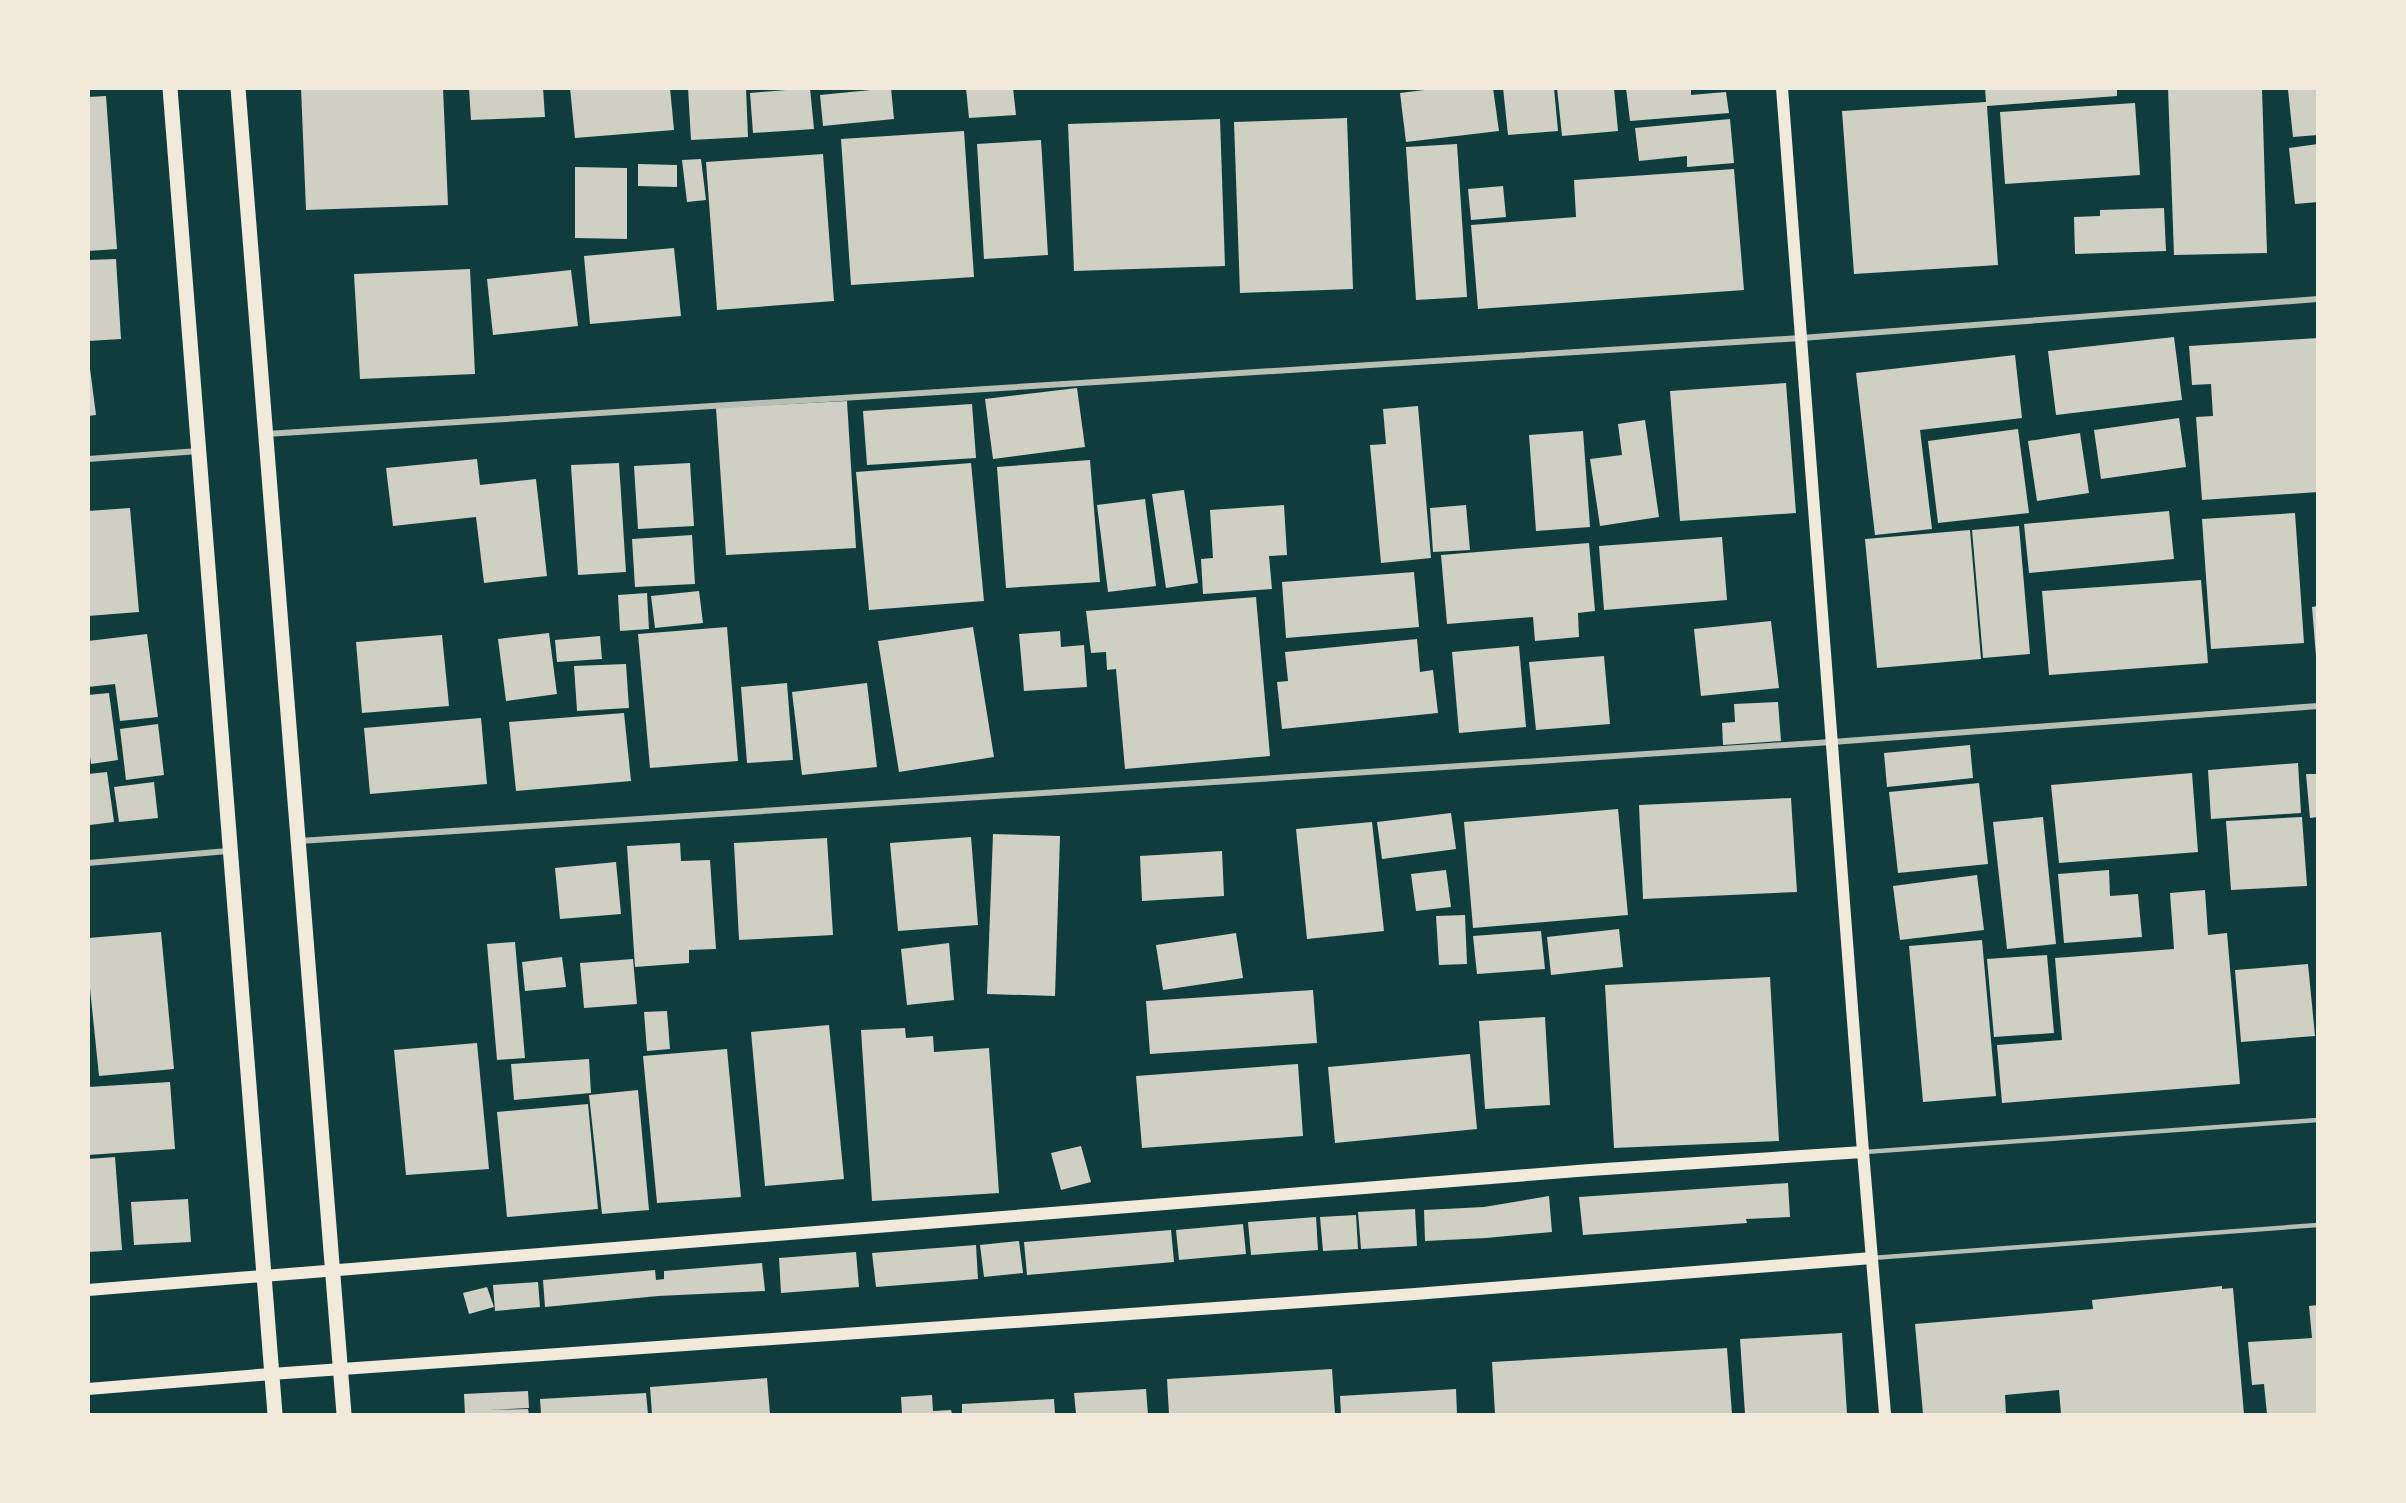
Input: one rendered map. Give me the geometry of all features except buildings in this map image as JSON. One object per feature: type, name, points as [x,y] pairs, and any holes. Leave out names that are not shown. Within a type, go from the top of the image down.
[{"type":"main road","points":[[170,88],[275,1414]]},
{"type":"main road","points":[[238,88],[344,1414]]},
{"type":"main road","points":[[1782,88],[1885,1414]]},
{"type":"main road","points":[[88,1290],[264,1278],[1578,1171],[1863,1152]]},
{"type":"main road","points":[[88,1389],[271,1374],[1415,1294],[1872,1258]]},
{"type":"street","points":[[265,434],[1801,338],[2318,299]]},
{"type":"street","points":[[88,459],[199,451]]},
{"type":"street","points":[[298,842],[1832,742],[2318,706]]},
{"type":"street","points":[[88,863],[230,851]]},
{"type":"lane","points":[[1863,1152],[2318,1120]]},
{"type":"lane","points":[[1872,1258],[2318,1225]]}]
